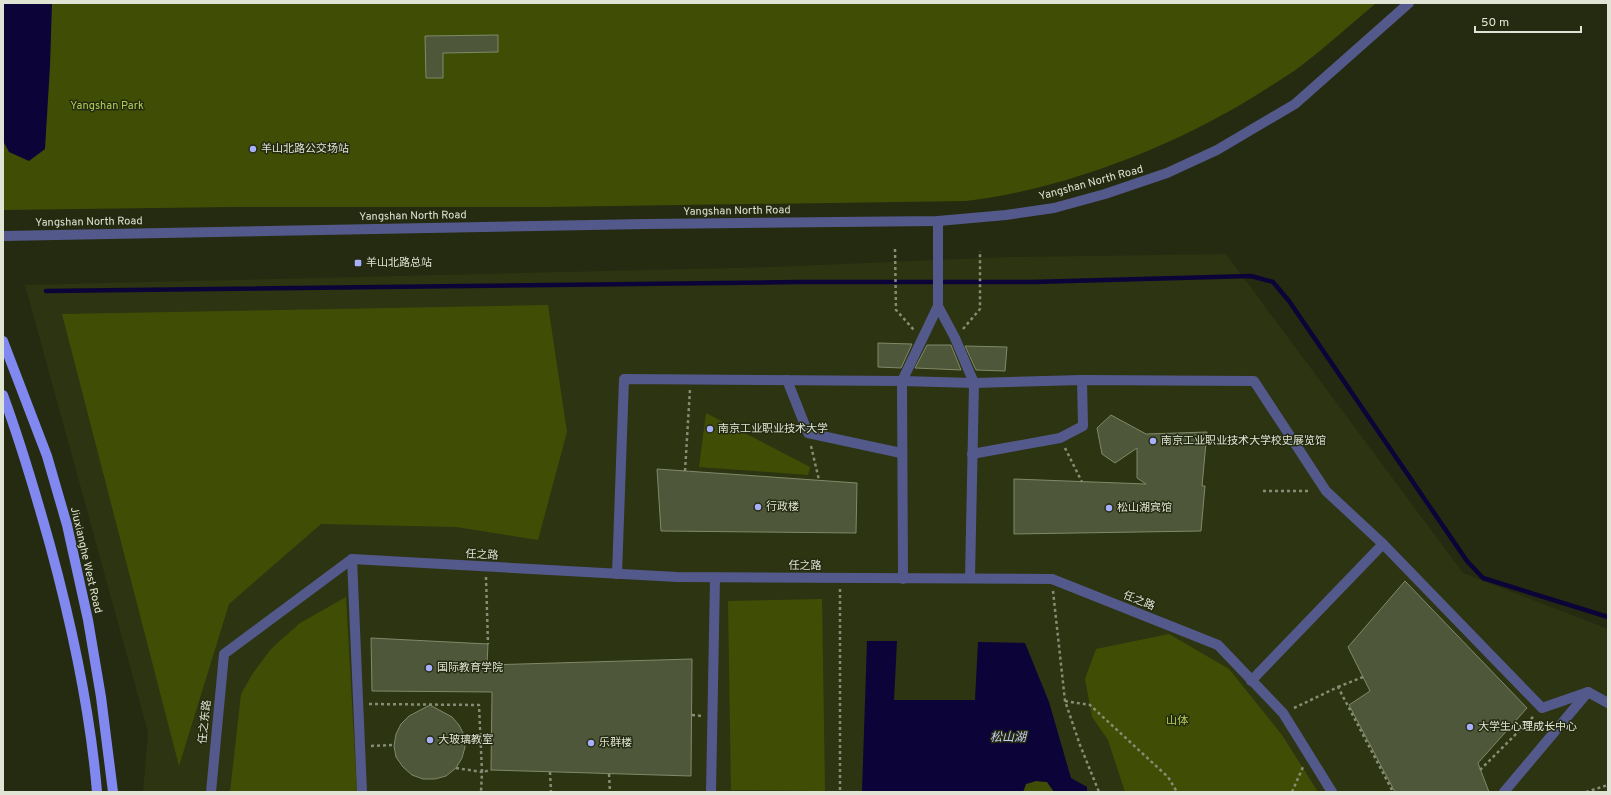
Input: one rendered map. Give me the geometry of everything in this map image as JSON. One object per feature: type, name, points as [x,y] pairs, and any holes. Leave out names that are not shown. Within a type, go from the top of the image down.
[{"type":"main road","name":"Jiuxianghe West Road","points":[[3,341],[47,456],[67,525],[88,620],[101,697],[113,792]]},
{"type":"main road","points":[[3,395],[33,486],[71,626],[86,705],[97,792]]},
{"type":"street","name":"Yangshan North Road","points":[[3,236],[638,224],[938,221],[1006,215],[1054,208],[1105,194],[1167,173],[1218,150],[1295,104],[1409,3]]},
{"type":"street","points":[[902,579],[902,381],[938,306],[938,221]]},
{"type":"street","points":[[938,306],[955,338],[974,382],[970,578]]},
{"type":"street","points":[[617,574],[624,380],[690,379],[974,382],[1082,380],[1254,381],[1326,491],[1383,544],[1542,708],[1588,692],[1608,703]]},
{"type":"street","points":[[787,380],[808,433],[902,453]]},
{"type":"street","points":[[972,454],[1060,438],[1083,426],[1082,380]]},
{"type":"street","points":[[1251,681],[1383,544]]},
{"type":"street","points":[[352,559],[362,792]]},
{"type":"street","name":"任之路","points":[[352,559],[715,578],[1052,579],[1218,645],[1283,713],[1332,792]]},
{"type":"street","name":"任之东路","points":[[211,792],[224,654],[352,559]]},
{"type":"street","points":[[711,792],[715,578]]},
{"type":"street","points":[[1504,792],[1588,692]]},
{"type":"path","points":[[895,249],[896,310],[922,339]]},
{"type":"path","points":[[955,338],[980,309],[980,251]]},
{"type":"path","points":[[685,471],[690,379]]},
{"type":"path","points":[[808,433],[819,480]]},
{"type":"path","points":[[1060,438],[1082,482]]},
{"type":"path","points":[[1263,491],[1326,491]]},
{"type":"path","points":[[485,567],[488,644]]},
{"type":"path","points":[[840,578],[840,792]]},
{"type":"path","points":[[1052,579],[1065,701],[1080,745],[1099,792]]},
{"type":"path","points":[[1283,713],[1338,686],[1363,677]]},
{"type":"path","points":[[1338,686],[1393,792]]},
{"type":"path","points":[[1065,701],[1090,705],[1168,777],[1177,792]]},
{"type":"path","points":[[358,704],[479,704],[482,772],[481,792]]},
{"type":"path","points":[[1480,770],[1542,708]]},
{"type":"path","points":[[360,746],[394,746]]},
{"type":"path","points":[[1292,792],[1302,767]]},
{"type":"path","points":[[456,768],[482,772],[491,770]]},
{"type":"path","points":[[550,772],[551,792]]},
{"type":"path","points":[[609,774],[610,792]]},
{"type":"path","points":[[1586,792],[1608,785]]},
{"type":"shaded area","name":"南京工业职业技术大学","points":[[1226,254],[1463,573],[1608,629],[1608,792],[143,792],[148,732],[25,285],[771,267],[1007,257]]},
{"type":"green space","name":"Yangshan Park","points":[[3,3],[1376,3],[1321,50],[1293,71],[1233,109],[1197,128],[1122,161],[1083,175],[1004,195],[966,201],[544,207],[231,207],[3,210]]},
{"type":"green space","points":[[548,305],[567,432],[538,540],[456,527],[321,524],[229,604],[179,766],[62,314]]},
{"type":"green space","points":[[706,413],[810,467],[808,475],[699,467]]},
{"type":"green space","points":[[346,597],[357,792],[230,792],[241,694],[253,673],[271,649],[300,623]]},
{"type":"green space","points":[[822,599],[825,791],[731,790],[728,601]]},
{"type":"green space","name":"山体","points":[[1169,634],[1229,669],[1282,735],[1318,792],[1125,792],[1108,740],[1092,717],[1085,679],[1096,649]]},
{"type":"green space","points":[[1036,781],[1047,782],[1054,792],[1023,792],[1026,784]]},
{"type":"water","points":[[3,3],[52,3],[45,149],[29,161],[9,152],[3,141]]},
{"type":"water","name":"松山湖","points":[[867,641],[897,641],[894,700],[975,700],[978,642],[1025,643],[1049,702],[1071,778],[1087,787],[1087,792],[1054,792],[1047,782],[1036,781],[1026,784],[1023,792],[862,792]]},
{"type":"building","points":[[498,35],[498,52],[443,53],[443,78],[426,78],[425,36]]},
{"type":"building","points":[[878,343],[912,344],[901,368],[878,367]]},
{"type":"building","points":[[927,345],[951,345],[961,370],[915,368]]},
{"type":"building","points":[[965,346],[1007,347],[1005,371],[976,370]]},
{"type":"building","name":"松山湖宾馆","points":[[1111,415],[1146,434],[1207,432],[1202,486],[1205,486],[1201,531],[1014,534],[1014,479],[1146,484],[1137,478],[1137,448],[1115,463],[1102,454],[1097,428]]},
{"type":"building","name":"行政楼","points":[[657,469],[857,483],[856,533],[661,531]]},
{"type":"building","points":[[1405,581],[1527,708],[1478,763],[1489,792],[1395,792],[1349,705],[1370,691],[1348,647]]},
{"type":"building","name":"乐群楼","points":[[371,638],[488,644],[487,665],[692,659],[691,776],[491,770],[492,692],[372,691]]},
{"type":"building","name":"大玻璃教室","points":[[430,705],[452,717],[459,725],[464,735],[465,747],[462,758],[456,768],[446,776],[435,779],[423,779],[412,775],[403,767],[396,757],[394,746],[396,734],[401,724],[409,716]]},
{"type":"waterway","points":[[46,291],[798,282],[1033,282],[1251,276],[1273,282],[1289,301],[1467,561],[1483,578],[1608,617]]},
{"type":"place","name":"羊山北路公交场站","points":[[253,149]]},
{"type":"place","name":"羊山北路总站","points":[[358,263]]},
{"type":"place","name":"南京工业职业技术大学","points":[[710,429]]},
{"type":"place","name":"南京工业职业技术大学校史展览馆","points":[[1153,441]]},
{"type":"place","name":"行政楼","points":[[758,507]]},
{"type":"place","name":"松山湖宾馆","points":[[1109,508]]},
{"type":"place","name":"国际教育学院","points":[[429,668]]},
{"type":"place","name":"大学生心理成长中心","points":[[1470,727]]},
{"type":"place","name":"大玻璃教室","points":[[430,740]]},
{"type":"place","name":"乐群楼","points":[[591,743]]}]
